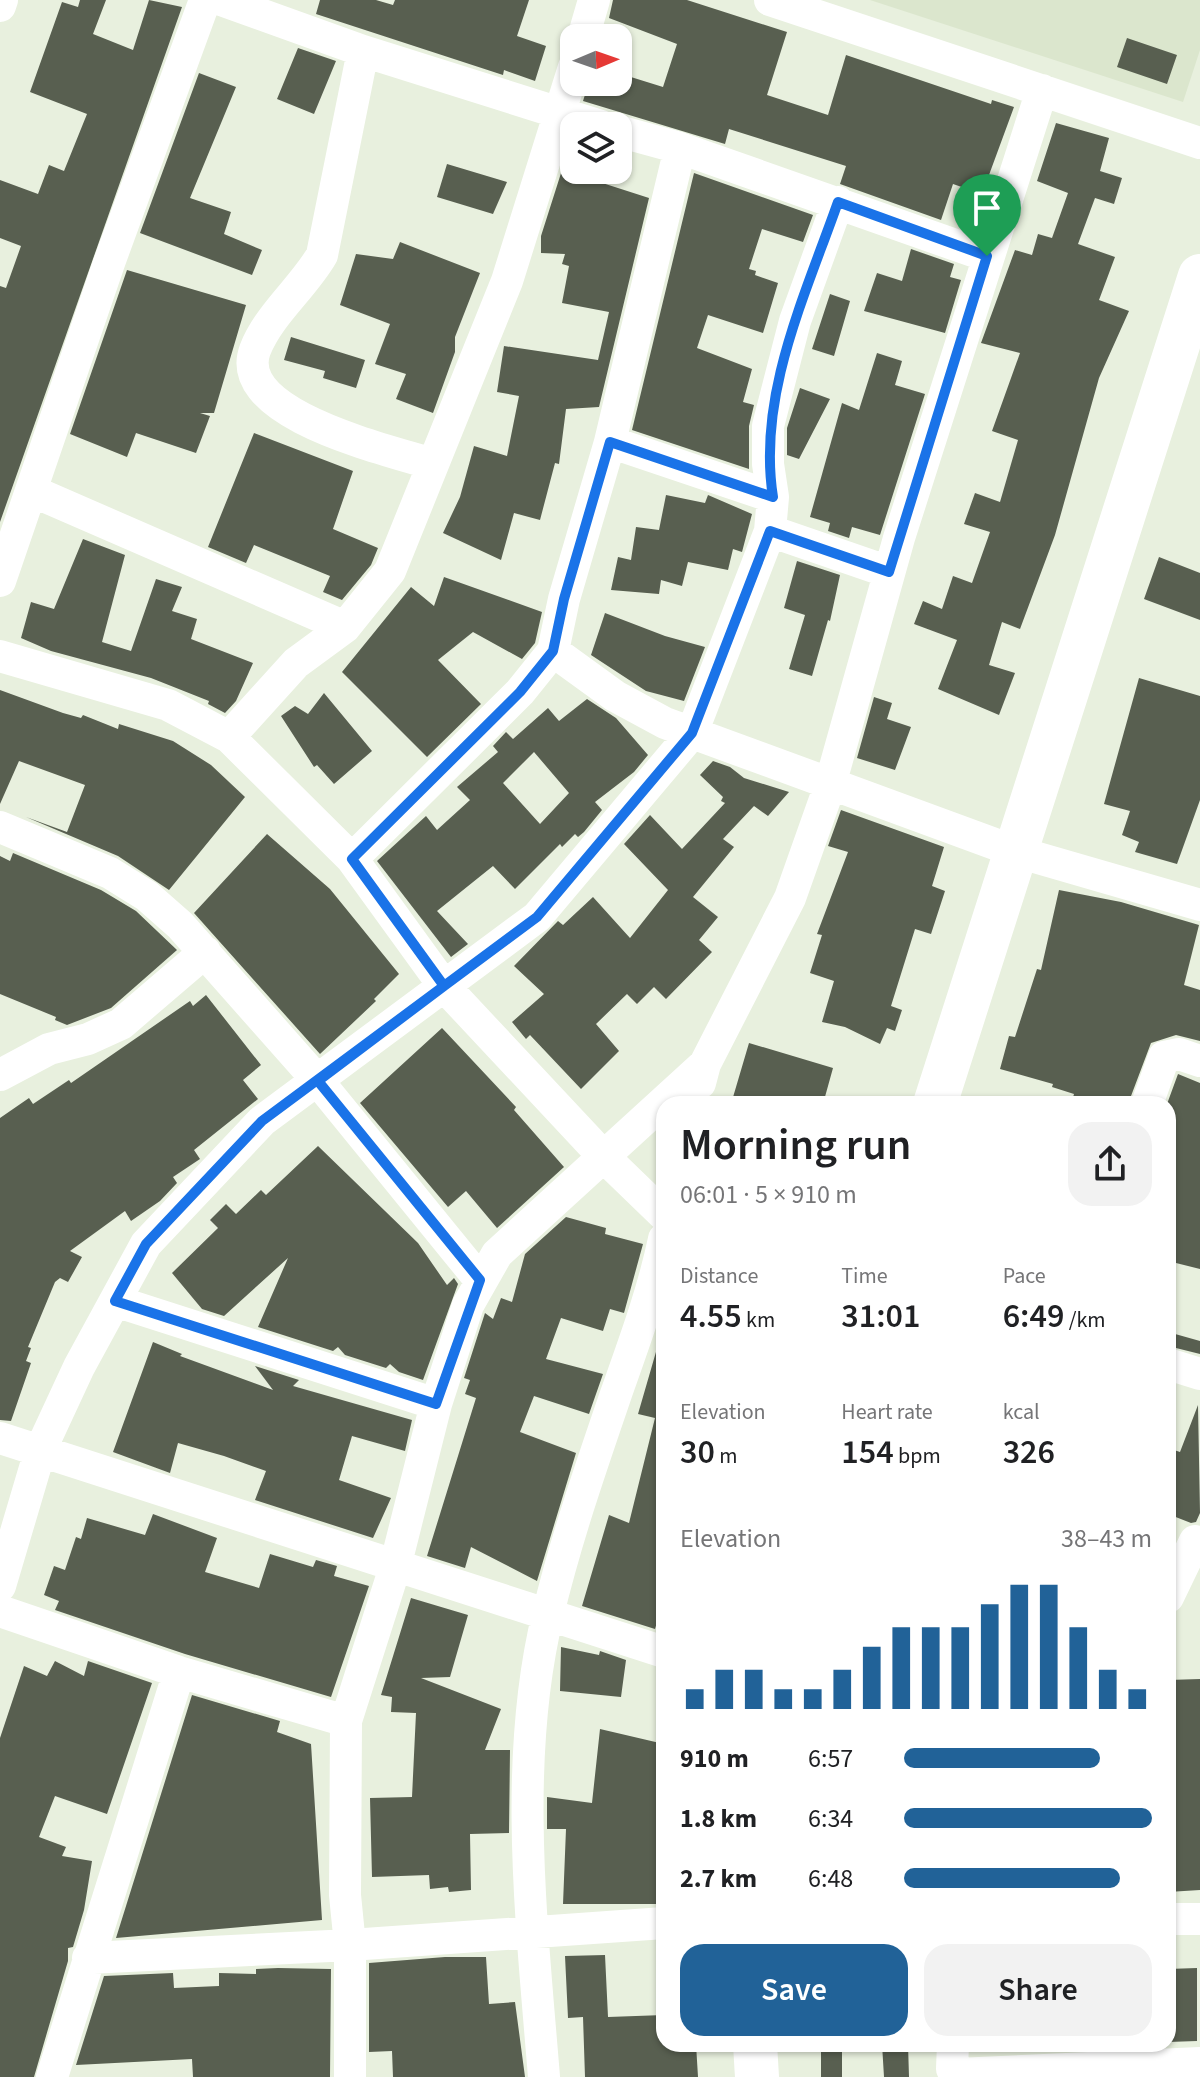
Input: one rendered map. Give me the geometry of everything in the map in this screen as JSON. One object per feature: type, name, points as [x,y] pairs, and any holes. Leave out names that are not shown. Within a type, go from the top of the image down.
[{"type":"street","points":[[0,6],[2,0]]},
{"type":"street","points":[[0,581],[109,263],[205,0]]},
{"type":"street","points":[[221,0],[363,51],[560,114],[507,281],[390,571],[345,627],[296,663],[229,737]]},
{"type":"street","points":[[587,24],[594,0]]},
{"type":"street","points":[[770,0],[1200,143]]},
{"type":"street","points":[[363,51],[322,255],[306,282],[267,326],[254,354],[258,381],[272,400],[302,420],[432,464]]},
{"type":"street","points":[[697,1096],[705,1064],[790,898],[830,785],[889,572],[1042,90]]},
{"type":"street","points":[[632,135],[680,148],[987,256]]},
{"type":"street","points":[[352,859],[520,692],[553,651],[564,599],[610,442],[680,148]]},
{"type":"street","points":[[0,1586],[40,1451],[146,1244],[262,1121],[537,917],[692,733],[770,531],[773,497],[768,464],[768,426],[795,321],[838,202]]},
{"type":"street","points":[[937,1096],[1014,851],[1196,301]]},
{"type":"street","points":[[610,442],[773,497]]},
{"type":"street","points":[[32,491],[345,627]]},
{"type":"street","points":[[770,531],[889,572]]},
{"type":"street","points":[[553,651],[645,714],[692,733],[1014,851],[1200,905]]},
{"type":"street","points":[[0,656],[168,705],[229,737],[352,859],[444,986],[604,1157],[656,1207]]},
{"type":"street","points":[[0,827],[110,873],[147,896],[205,952],[318,1081],[480,1280]]},
{"type":"street","points":[[0,1075],[49,1049],[88,1039],[121,1024],[205,952]]},
{"type":"street","points":[[1150,1096],[1164,1057],[1179,1054],[1200,1061]]},
{"type":"street","points":[[670,1096],[705,1064]]},
{"type":"street","points":[[350,2077],[350,1945],[345,1895],[346,1721],[395,1567],[436,1404],[480,1280],[516,1235],[656,1109]]},
{"type":"street","points":[[544,2077],[534,1930],[529,1734],[548,1615],[580,1498],[656,1279]]},
{"type":"street","points":[[115,1301],[436,1404]]},
{"type":"street","points":[[1176,1366],[1200,1374]]},
{"type":"street","points":[[0,1438],[656,1649]]},
{"type":"street","points":[[1176,1573],[1188,1538]]},
{"type":"street","points":[[0,1611],[179,1672],[346,1721]]},
{"type":"street","points":[[52,2077],[179,1672]]},
{"type":"street","points":[[1176,1919],[1200,1919]]},
{"type":"street","points":[[88,1958],[350,1945],[656,1923]]},
{"type":"street","points":[[755,2052],[757,2077]]},
{"type":"street","points":[[953,2052],[953,2073],[1006,2074],[1111,2055],[1200,2063]]},
{"type":"shaded area","points":[[870,0],[1200,0],[1200,50],[1183,102]]},
{"type":"building","points":[[80,0],[106,0],[93,34],[133,50],[149,0],[182,7],[0,522],[0,286],[6,288],[21,246],[0,238],[0,180],[38,194],[49,165],[64,171],[87,114],[30,92],[62,2],[78,7]]},
{"type":"building","points":[[320,0],[376,0],[393,5],[395,0],[529,0],[517,36],[546,46],[535,81],[504,70],[503,75],[316,14]]},
{"type":"building","points":[[613,0],[687,0],[787,32],[767,95],[828,115],[846,55],[991,104],[992,100],[1014,107],[982,194],[953,184],[941,220],[840,184],[846,166],[729,129],[725,144],[632,116],[632,112],[619,112],[583,101],[585,96],[632,96],[632,77],[663,87],[677,44],[632,27],[632,24],[609,18]]},
{"type":"building","points":[[1127,38],[1177,55],[1167,84],[1117,67]]},
{"type":"building","points":[[298,48],[336,61],[314,114],[277,99]]},
{"type":"building","points":[[199,73],[236,87],[190,198],[231,212],[224,234],[262,250],[252,275],[140,233]]},
{"type":"building","points":[[1056,123],[1109,138],[1100,171],[1122,178],[1114,204],[1095,198],[1078,244],[1115,257],[1099,300],[1129,311],[1099,378],[1055,535],[1020,629],[1002,622],[989,665],[1015,673],[999,715],[938,689],[957,640],[914,624],[923,601],[942,609],[953,576],[972,583],[990,532],[964,524],[975,493],[1000,502],[1018,440],[992,431],[1020,353],[981,343],[1015,250],[1032,255],[1038,234],[1052,238],[1068,193],[1037,181]]},
{"type":"building","points":[[447,164],[507,182],[493,214],[437,197]]},
{"type":"building","points":[[694,173],[813,215],[803,242],[762,229],[749,269],[756,271],[755,275],[778,283],[763,333],[708,315],[697,348],[752,369],[743,402],[754,405],[749,426],[749,469],[632,430]]},
{"type":"building","points":[[560,176],[560,184],[606,184],[649,198],[599,407],[566,409],[559,464],[555,463],[540,520],[514,513],[501,560],[443,533],[460,497],[474,446],[507,456],[519,396],[497,392],[504,346],[598,360],[609,312],[562,303],[569,266],[562,264],[565,254],[541,253],[541,236]]},
{"type":"building","points":[[400,242],[480,273],[455,337],[455,352],[433,413],[396,399],[406,374],[375,364],[390,324],[340,305],[356,254],[393,259]]},
{"type":"building","points":[[911,249],[954,264],[950,277],[961,280],[945,333],[864,311],[877,273],[902,281]]},
{"type":"building","points":[[127,270],[246,305],[214,413],[200,413],[210,416],[196,453],[136,433],[127,457],[70,434]]},
{"type":"building","points":[[830,294],[850,301],[834,356],[812,349]]},
{"type":"building","points":[[291,337],[365,360],[356,388],[323,378],[325,371],[284,360]]},
{"type":"building","points":[[877,353],[902,361],[895,385],[925,394],[880,535],[852,527],[849,538],[828,531],[830,523],[810,517],[842,403],[859,410]]},
{"type":"building","points":[[800,388],[830,399],[799,459],[787,455],[787,428]]},
{"type":"building","points":[[254,433],[353,471],[333,529],[378,548],[371,565],[342,600],[323,592],[330,576],[254,545],[246,563],[208,547]]},
{"type":"building","points":[[666,495],[705,503],[708,495],[752,514],[742,552],[733,549],[728,570],[688,562],[682,586],[661,580],[659,594],[611,590],[618,557],[631,560],[636,527],[659,530]]},
{"type":"building","points":[[83,539],[125,555],[102,642],[131,651],[156,579],[182,587],[172,611],[197,619],[191,639],[253,663],[236,701],[225,713],[208,704],[209,701],[151,678],[51,651],[21,638],[31,602],[54,609]]},
{"type":"building","points":[[1159,557],[1200,573],[1200,620],[1144,599]]},
{"type":"building","points":[[797,561],[840,575],[830,621],[812,676],[789,669],[805,615],[784,608]]},
{"type":"building","points":[[444,577],[542,612],[535,643],[522,659],[473,632],[438,660],[481,704],[427,757],[342,672],[411,587],[434,606]]},
{"type":"building","points":[[605,613],[665,636],[705,647],[684,701],[646,691],[591,655]]},
{"type":"building","points":[[1139,678],[1200,696],[1200,800],[1177,864],[1135,852],[1139,842],[1122,835],[1130,811],[1104,804]]},
{"type":"building","points":[[0,690],[63,713],[81,718],[83,715],[118,729],[119,724],[173,741],[211,765],[245,797],[169,890],[118,856],[26,817],[67,832],[85,785],[19,761],[0,804]]},
{"type":"building","points":[[324,693],[372,751],[334,784],[317,765],[314,767],[281,716],[295,706],[308,714]]},
{"type":"building","points":[[874,697],[892,703],[887,719],[911,727],[895,770],[857,758]]},
{"type":"building","points":[[587,699],[616,718],[648,755],[634,772],[595,802],[602,810],[584,832],[578,837],[575,834],[562,847],[560,844],[515,889],[493,866],[437,911],[468,944],[451,957],[377,861],[426,816],[437,830],[470,800],[457,787],[498,752],[493,746],[506,732],[513,739],[548,708],[559,721]],"holes":[[[534,752],[569,793],[540,824],[503,783]]]},
{"type":"building","points":[[713,761],[730,767],[744,778],[789,792],[768,816],[754,806],[723,839],[734,847],[693,897],[718,917],[699,940],[712,952],[666,999],[654,987],[637,1004],[627,994],[596,1024],[619,1051],[581,1089],[530,1035],[526,1039],[512,1022],[544,994],[514,966],[558,921],[563,925],[593,897],[630,938],[668,890],[624,844],[650,815],[682,849],[725,803],[721,801],[723,797],[700,775]]},
{"type":"building","points":[[841,810],[944,847],[932,886],[945,891],[931,934],[915,929],[891,1006],[902,1010],[895,1031],[887,1028],[880,1044],[845,1027],[822,1022],[834,981],[810,973],[822,935],[817,934],[848,852],[828,846]]},
{"type":"building","points":[[267,834],[330,889],[399,974],[374,999],[376,1001],[320,1054],[194,913]]},
{"type":"building","points":[[13,853],[101,890],[136,911],[177,950],[111,1008],[67,1025],[55,1020],[56,1017],[0,994],[0,856],[10,861]]},
{"type":"building","points":[[1059,890],[1121,902],[1199,925],[1184,985],[1200,990],[1200,1041],[1176,1035],[1151,1043],[1131,1096],[1073,1096],[1052,1087],[1053,1084],[1000,1069],[1009,1036],[1015,1037],[1037,969],[1041,970]]},
{"type":"building","points":[[206,995],[261,1065],[243,1080],[258,1099],[194,1150],[200,1159],[173,1177],[177,1183],[160,1201],[131,1221],[125,1211],[70,1251],[82,1257],[68,1282],[60,1278],[55,1282],[28,1347],[31,1348],[26,1361],[31,1363],[11,1421],[0,1420],[0,1118],[29,1098],[33,1104],[69,1080],[71,1083],[190,1001],[193,1006]]},
{"type":"building","points":[[442,1028],[516,1107],[514,1110],[564,1167],[497,1228],[466,1191],[448,1207],[360,1103]]},
{"type":"building","points":[[749,1043],[833,1068],[825,1096],[733,1096]]},
{"type":"building","points":[[1178,1074],[1200,1083],[1200,1269],[1176,1263],[1176,1096],[1170,1096]]},
{"type":"building","points":[[318,1146],[418,1243],[447,1285],[454,1278],[458,1284],[423,1380],[399,1372],[390,1364],[386,1368],[345,1355],[338,1347],[333,1351],[258,1327],[288,1258],[224,1316],[202,1309],[172,1273],[218,1228],[210,1220],[226,1204],[236,1214],[261,1190],[266,1195]]},
{"type":"building","points":[[566,1217],[606,1228],[605,1234],[643,1244],[624,1313],[610,1309],[603,1331],[561,1318],[546,1359],[603,1374],[589,1414],[534,1396],[520,1432],[576,1453],[537,1581],[471,1547],[465,1568],[427,1556],[476,1398],[465,1394],[470,1380],[464,1378],[485,1313],[493,1319],[501,1298],[512,1302],[525,1254]]},
{"type":"building","points":[[1176,1334],[1200,1341],[1200,1354],[1176,1348]]},
{"type":"building","points":[[153,1342],[182,1354],[180,1356],[273,1390],[255,1366],[299,1380],[293,1386],[412,1420],[405,1451],[352,1436],[339,1480],[391,1498],[373,1538],[255,1500],[266,1471],[224,1456],[178,1443],[170,1473],[113,1452]]},
{"type":"building","points":[[656,1352],[655,1629],[582,1606],[609,1515],[629,1523],[655,1418],[638,1414]]},
{"type":"building","points":[[1198,1405],[1200,1513],[1196,1522],[1191,1523],[1176,1517],[1176,1451],[1180,1452]]},
{"type":"building","points":[[153,1514],[217,1538],[205,1572],[259,1588],[270,1554],[313,1567],[316,1560],[337,1566],[334,1576],[369,1586],[331,1697],[185,1654],[55,1610],[59,1601],[44,1595],[54,1566],[65,1570],[76,1537],[81,1539],[87,1518],[145,1535]]},
{"type":"building","points":[[411,1598],[468,1615],[450,1677],[421,1678],[501,1709],[485,1750],[510,1750],[509,1833],[470,1834],[471,1890],[449,1892],[448,1887],[430,1889],[429,1875],[372,1877],[370,1798],[412,1797],[416,1713],[391,1712],[392,1697],[381,1695]]},
{"type":"building","points":[[561,1647],[599,1655],[600,1651],[626,1660],[621,1697],[560,1691]]},
{"type":"building","points":[[55,1661],[84,1676],[88,1661],[152,1683],[107,1814],[55,1796],[39,1837],[66,1847],[62,1856],[92,1861],[84,1910],[73,1947],[68,1948],[68,1961],[34,2077],[0,2077],[0,1738],[24,1666],[47,1676]]},
{"type":"building","points":[[1200,1679],[1200,1890],[1176,1892],[1176,1680]]},
{"type":"building","points":[[192,1695],[280,1721],[277,1732],[311,1744],[322,1920],[116,1938]]},
{"type":"building","points":[[600,1729],[656,1742],[656,1904],[563,1904],[566,1829],[547,1829],[547,1797],[592,1803]]},
{"type":"building","points":[[605,1955],[608,2017],[656,2015],[656,2052],[696,2052],[698,2077],[585,2077],[583,2017],[568,2018],[565,1956]]},
{"type":"building","points":[[486,1957],[489,2004],[515,2002],[525,2077],[393,2077],[392,2051],[369,2052],[369,1963]]},
{"type":"building","points":[[1197,1968],[1197,2041],[1176,2042],[1176,1969]]},
{"type":"building","points":[[256,1969],[331,1969],[330,2077],[193,2077],[192,2059],[76,2065],[104,1976],[173,1973],[174,1988],[219,1986],[219,1973],[256,1974]]},
{"type":"building","points":[[821,2052],[842,2052],[842,2077],[821,2077]]},
{"type":"building","points":[[882,2052],[908,2052],[909,2077],[884,2077]]},
{"type":"route","points":[[987,256],[838,202],[795,321],[768,426],[768,464],[773,497],[610,442],[564,599],[553,651],[520,692],[352,859],[444,986],[318,1081],[480,1280],[468,1305],[436,1404],[115,1301],[146,1244],[262,1121],[318,1081],[537,917],[692,733],[770,531],[889,572],[987,256]]}]
